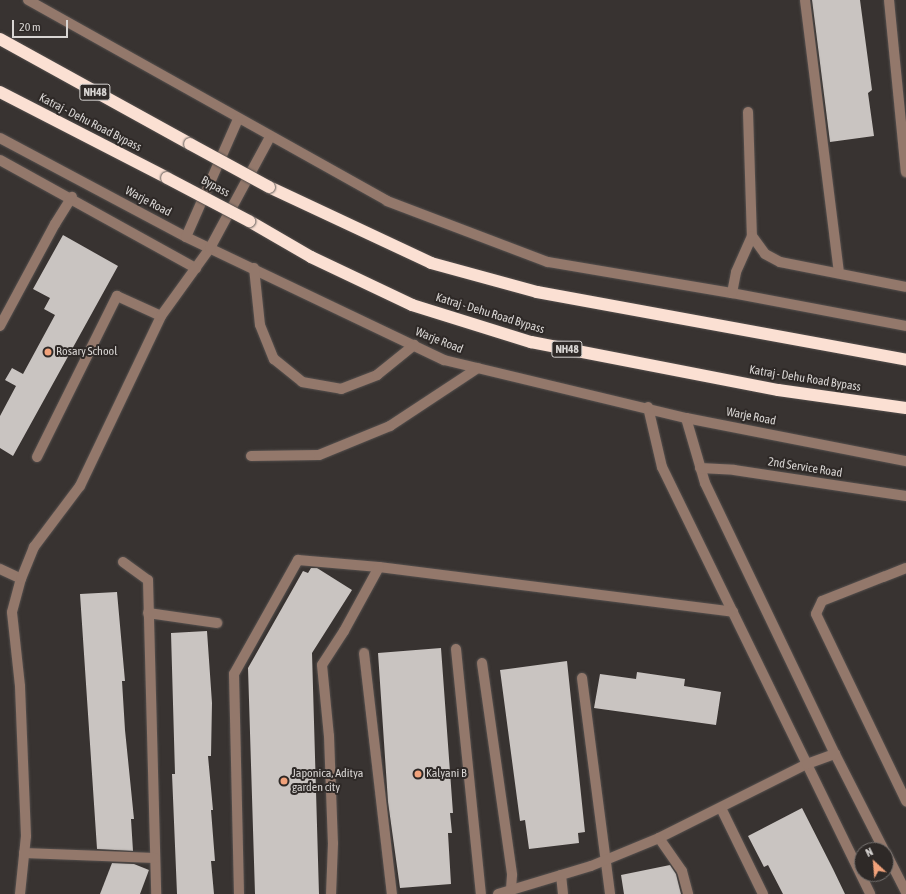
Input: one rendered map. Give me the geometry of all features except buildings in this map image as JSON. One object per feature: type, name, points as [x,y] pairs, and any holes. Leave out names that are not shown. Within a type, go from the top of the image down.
[{"type":"highway","name":"NH48","points":[[0,39],[269,187],[431,263],[537,292],[906,360]]},
{"type":"highway","name":"Katraj - Dehu Road Bypass","points":[[0,92],[167,178]]},
{"type":"highway","name":"Bypass","points":[[167,178],[249,221]]},
{"type":"highway","name":"Katraj - Dehu Road Bypass","points":[[249,221],[311,257],[412,305],[531,342],[778,390],[906,408]]},
{"type":"street","points":[[28,0],[270,137],[387,201],[548,262],[732,293],[906,326]]},
{"type":"street","points":[[805,0],[839,273]]},
{"type":"street","points":[[889,0],[906,172]]},
{"type":"street","points":[[732,293],[736,272],[752,236],[748,112]]},
{"type":"street","points":[[186,237],[238,119]]},
{"type":"street","points":[[20,894],[26,836],[20,686],[12,612],[21,579],[34,547],[80,486],[161,316],[210,248],[270,137]]},
{"type":"street","name":"Warje Road","points":[[0,138],[186,237],[254,268],[444,360],[648,407],[686,418],[906,460]]},
{"type":"street","points":[[0,160],[72,197],[196,268]]},
{"type":"street","points":[[0,326],[54,224],[72,197]]},
{"type":"street","points":[[752,236],[765,254],[780,262],[906,287]]},
{"type":"street","points":[[254,268],[260,325],[274,359],[302,382],[341,389],[377,375],[414,345]]},
{"type":"street","points":[[37,457],[117,296],[161,316]]},
{"type":"street","points":[[251,456],[320,455],[390,426],[478,368]]},
{"type":"street","points":[[648,407],[662,467],[870,894]]},
{"type":"street","points":[[686,418],[705,483],[835,754],[880,842]]},
{"type":"street","name":"2nd Service Road","points":[[700,468],[734,470],[906,496]]},
{"type":"street","points":[[239,894],[234,674],[298,560],[379,567],[732,612]]},
{"type":"street","points":[[123,562],[148,580],[156,894]]},
{"type":"street","points":[[331,894],[333,843],[329,736],[322,665],[344,631],[379,567]]},
{"type":"street","points":[[906,568],[822,600],[816,614],[906,801]]},
{"type":"street","points":[[0,569],[21,579]]},
{"type":"street","points":[[148,613],[217,623]]},
{"type":"street","points":[[456,649],[481,894]]},
{"type":"street","points":[[364,653],[392,894]]},
{"type":"street","points":[[482,663],[512,875],[511,890]]},
{"type":"street","points":[[582,678],[604,860],[610,894]]},
{"type":"street","points":[[498,894],[604,860],[658,838],[721,808],[806,764],[835,754]]},
{"type":"street","points":[[721,808],[763,894]]},
{"type":"street","points":[[658,838],[682,871],[688,894]]},
{"type":"street","points":[[24,853],[155,858]]},
{"type":"street","points":[[894,869],[906,892]]},
{"type":"street","points":[[561,875],[563,894]]},
{"type":"place","name":"Rosary School","points":[[48,352]]},
{"type":"place","name":"Kalyani B","points":[[418,774]]},
{"type":"place","name":"Japonica, Aditya garden city","points":[[284,781]]}]
